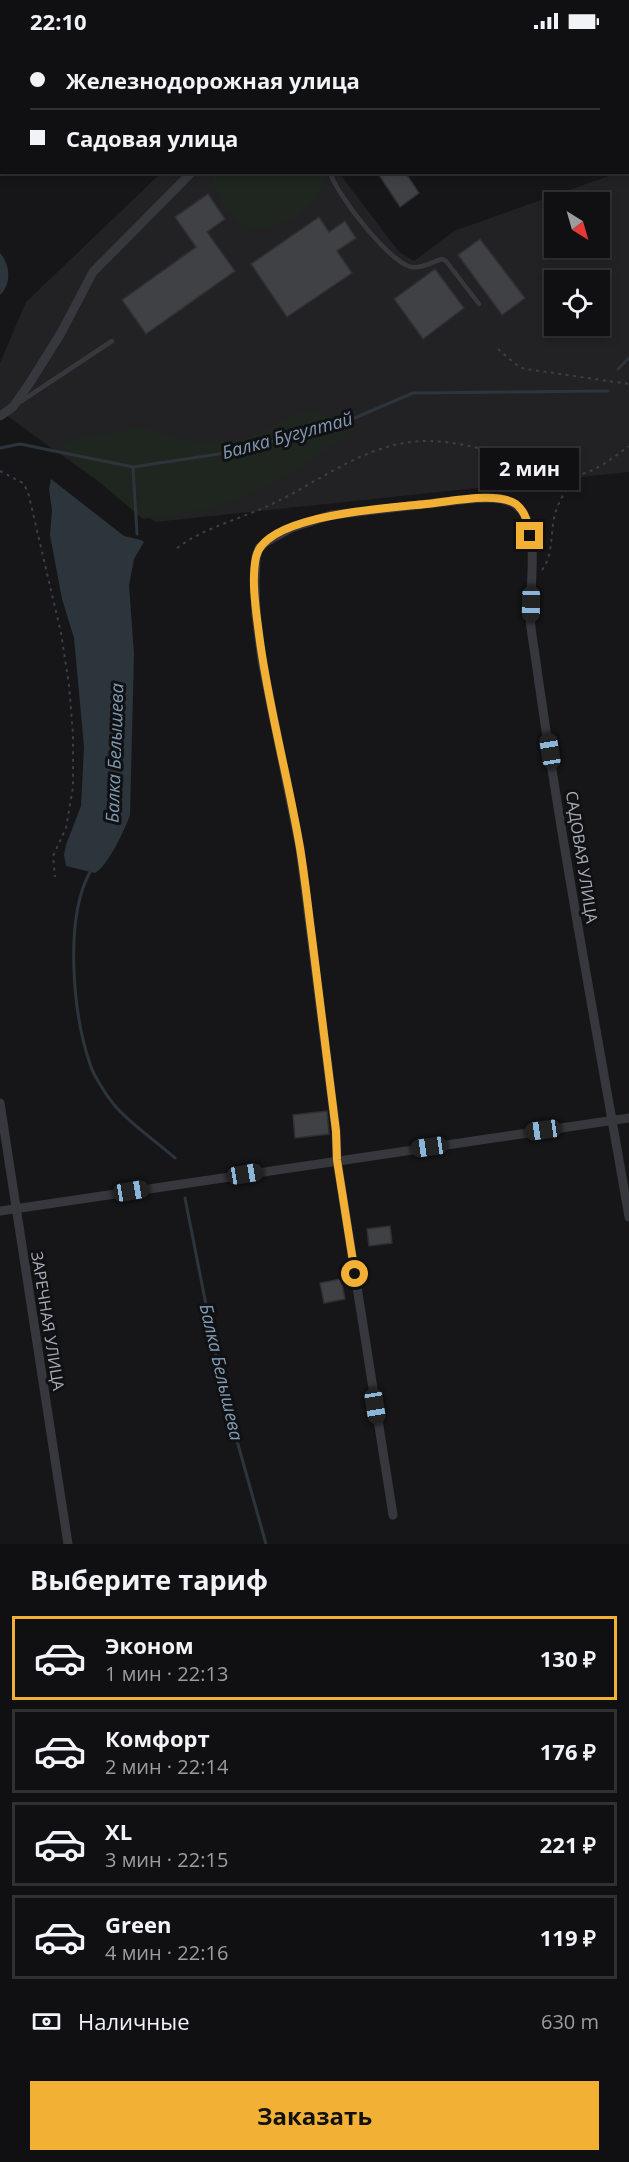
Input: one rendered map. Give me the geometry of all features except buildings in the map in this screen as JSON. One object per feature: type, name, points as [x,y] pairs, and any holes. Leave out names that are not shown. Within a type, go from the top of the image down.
[{"type":"street","points":[[0,416],[13,407],[61,333],[93,272],[190,174]]},
{"type":"street","name":"САДОВАЯ УЛИЦА","points":[[337,1160],[336,1131],[300,848],[262,661],[256,615],[256,558],[259,548],[274,536],[331,514],[493,498],[515,504],[523,512],[527,522],[532,580],[530,619],[542,705],[629,1217]]},
{"type":"street","name":"ЗАРЕЧНАЯ УЛИЦА","points":[[0,1103],[68,1544]]},
{"type":"street","points":[[0,1211],[629,1118]]},
{"type":"street","points":[[337,1160],[393,1515]]},
{"type":"lane","points":[[331,174],[338,191],[383,247],[399,261],[414,268],[442,259],[446,261],[479,304]]},
{"type":"lane","points":[[13,407],[112,341]]},
{"type":"path","points":[[498,349],[511,361],[526,369],[629,384]]},
{"type":"path","points":[[177,548],[210,529],[271,504],[361,456],[400,443],[429,441],[483,449],[561,475],[576,476],[599,466],[629,446]]},
{"type":"path","points":[[0,471],[23,483],[28,492],[54,600],[69,685],[73,734],[73,787],[66,828],[53,856],[55,877]]},
{"type":"path","points":[[532,580],[547,562],[555,515],[564,492],[576,476]]},
{"type":"shaded area","points":[[160,174],[340,174],[399,252],[414,261],[454,231],[544,199],[544,258],[610,258],[610,192],[564,192],[614,174],[629,174],[629,472],[155,522],[0,411],[0,363],[26,302]]},
{"type":"shaded area","points":[[215,174],[323,174],[322,186],[316,198],[306,209],[278,225],[263,229],[249,228],[238,222],[223,204],[212,183]]},
{"type":"shaded area","points":[[308,412],[346,418],[351,423],[351,430],[313,459],[278,480],[223,505],[188,513],[143,519],[59,448],[66,441],[140,427],[200,442],[240,439],[265,431],[289,415]]},
{"type":"water","points":[[0,253],[8,268],[8,280],[0,295]]},
{"type":"water","points":[[51,479],[124,536],[144,542],[134,559],[129,585],[134,654],[130,815],[110,855],[95,873],[66,866],[64,855],[81,806],[84,747],[74,638],[62,599],[50,535],[52,510],[49,489]]},
{"type":"waterway","name":"Балка Бугултай","points":[[618,369],[629,358]]},
{"type":"waterway","name":"Балка Бугултай","points":[[0,448],[20,444],[133,467],[232,452],[343,423],[413,393],[608,391]]},
{"type":"waterway","name":"Балка Белышева","points":[[133,467],[137,534]]},
{"type":"waterway","name":"Балка Белышева","points":[[90,872],[82,892],[74,940],[79,1020],[90,1064],[101,1086],[116,1107],[175,1158]]},
{"type":"waterway","name":"Балка Белышева","points":[[185,1198],[223,1391],[266,1544]]},
{"type":"route","points":[[355,1274],[337,1160],[336,1131],[300,848],[262,661],[256,615],[256,558],[259,548],[274,536],[331,514],[470,499],[493,498],[515,504],[523,512],[530,536]]}]
